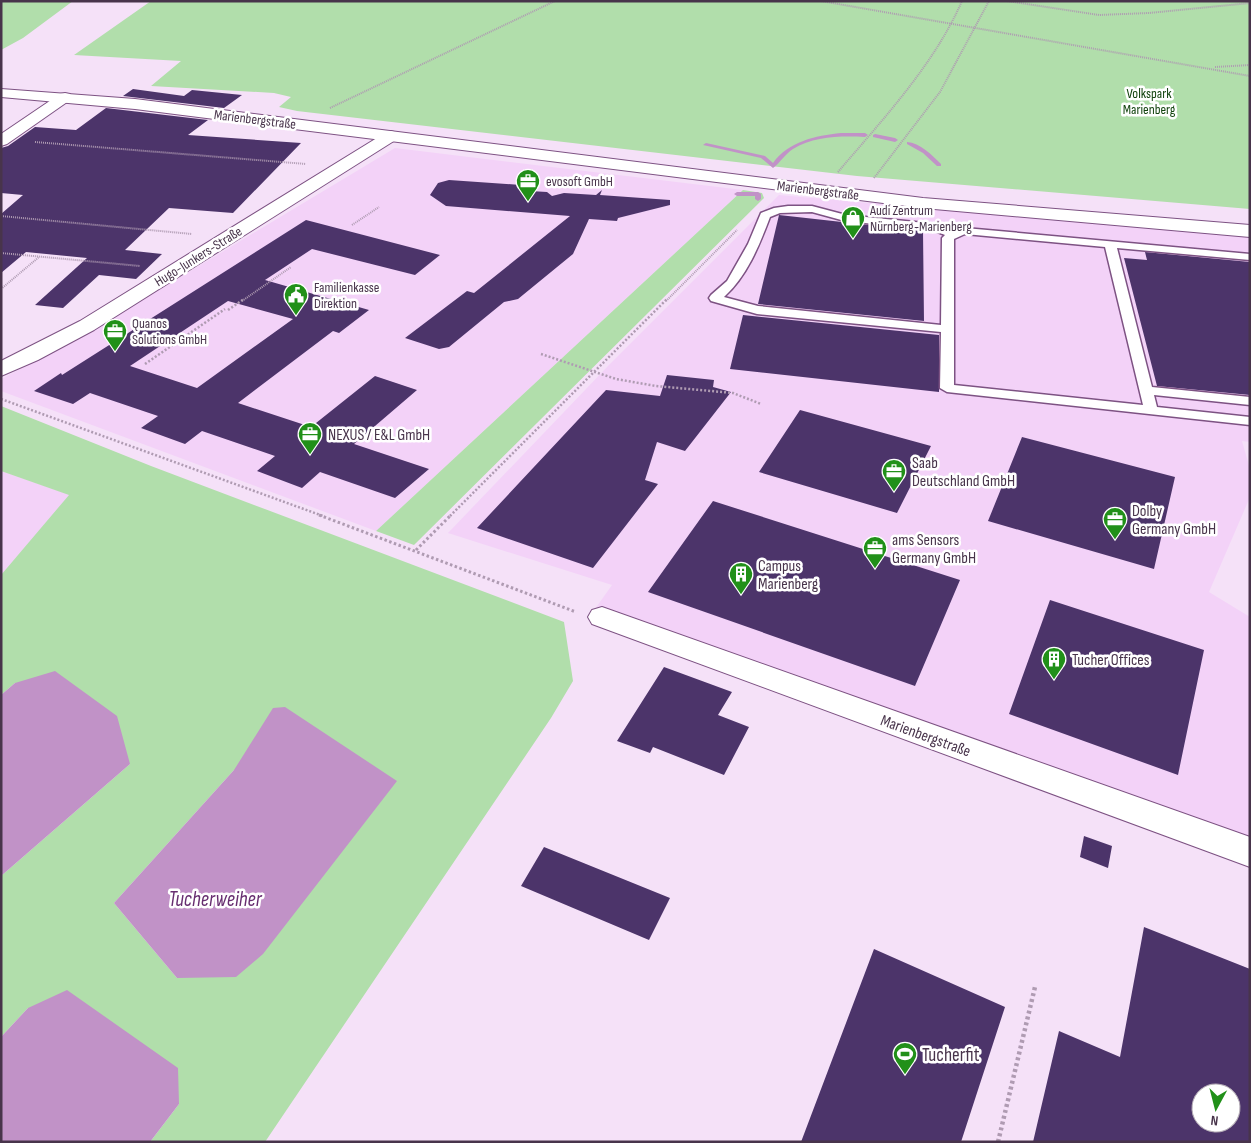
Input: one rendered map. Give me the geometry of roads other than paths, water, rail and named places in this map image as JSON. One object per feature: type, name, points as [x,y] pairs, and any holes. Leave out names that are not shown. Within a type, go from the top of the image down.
[{"type":"main road","name":"Marienbergstraße","points":[[1,93],[65,97],[508,150],[579,162],[917,202],[1250,231]]},
{"type":"main road","points":[[1,141],[65,97]]},
{"type":"main road","name":"Hugo-Junkers-Straße","points":[[1,369],[32,356],[73,334],[391,136]]},
{"type":"main road","name":"Marienbergstraße","points":[[508,150],[586,155],[904,193],[1048,207],[1250,223]]},
{"type":"main road","points":[[1028,213],[1034,209],[1048,207]]},
{"type":"main road","name":"Marienbergstraße","points":[[602,617],[1250,852]]},
{"type":"lane","points":[[946,329],[757,310],[715,298],[732,283],[754,244],[765,215],[778,210],[812,209],[844,218],[935,227],[953,234]]},
{"type":"lane","points":[[1250,257],[965,231],[953,234],[948,238],[946,329],[947,388],[1250,421]]},
{"type":"lane","points":[[1110,244],[1151,410]]},
{"type":"lane","points":[[1146,390],[1250,400]]},
{"type":"water","points":[[55,671],[117,716],[130,764],[1,876],[1,695],[15,683]]},
{"type":"water","name":"Tucherweiher","points":[[285,707],[397,781],[263,954],[236,977],[177,978],[114,903],[234,770],[273,708]]},
{"type":"water","points":[[67,990],[178,1068],[179,1104],[150,1142],[1,1142],[1,1037],[28,1008]]},
{"type":"waterway","points":[[706,145],[763,157],[773,166],[780,156],[801,143],[827,136],[865,135]]},
{"type":"waterway","points":[[875,136],[895,140]]},
{"type":"waterway","points":[[909,143],[925,152],[939,165]]},
{"type":"waterway","points":[[737,194],[758,194],[758,199]]},
{"type":"place","name":"evosoft GmbH","points":[[528,202]]},
{"type":"place","name":"Audi Zentrum Nürnberg-Marienberg","points":[[853,239]]},
{"type":"place","name":"Familienkasse Direktion","points":[[296,316]]},
{"type":"place","name":"Quanos Solutions GmbH","points":[[115,352]]},
{"type":"place","name":"NEXUS / E&L GmbH","points":[[310,455]]},
{"type":"place","name":"Saab Deutschland GmbH","points":[[894,492]]},
{"type":"place","name":"Dolby Germany GmbH","points":[[1115,540]]},
{"type":"place","name":"ams Sensors Germany GmbH","points":[[875,569]]},
{"type":"place","name":"Campus Marienberg","points":[[741,595]]},
{"type":"place","name":"Tucher Offices","points":[[1054,680]]},
{"type":"place","name":"Tucherfit","points":[[905,1075]]},
{"type":"park label","name":"Volkspark Marienberg","points":[[1149,102]]}]
